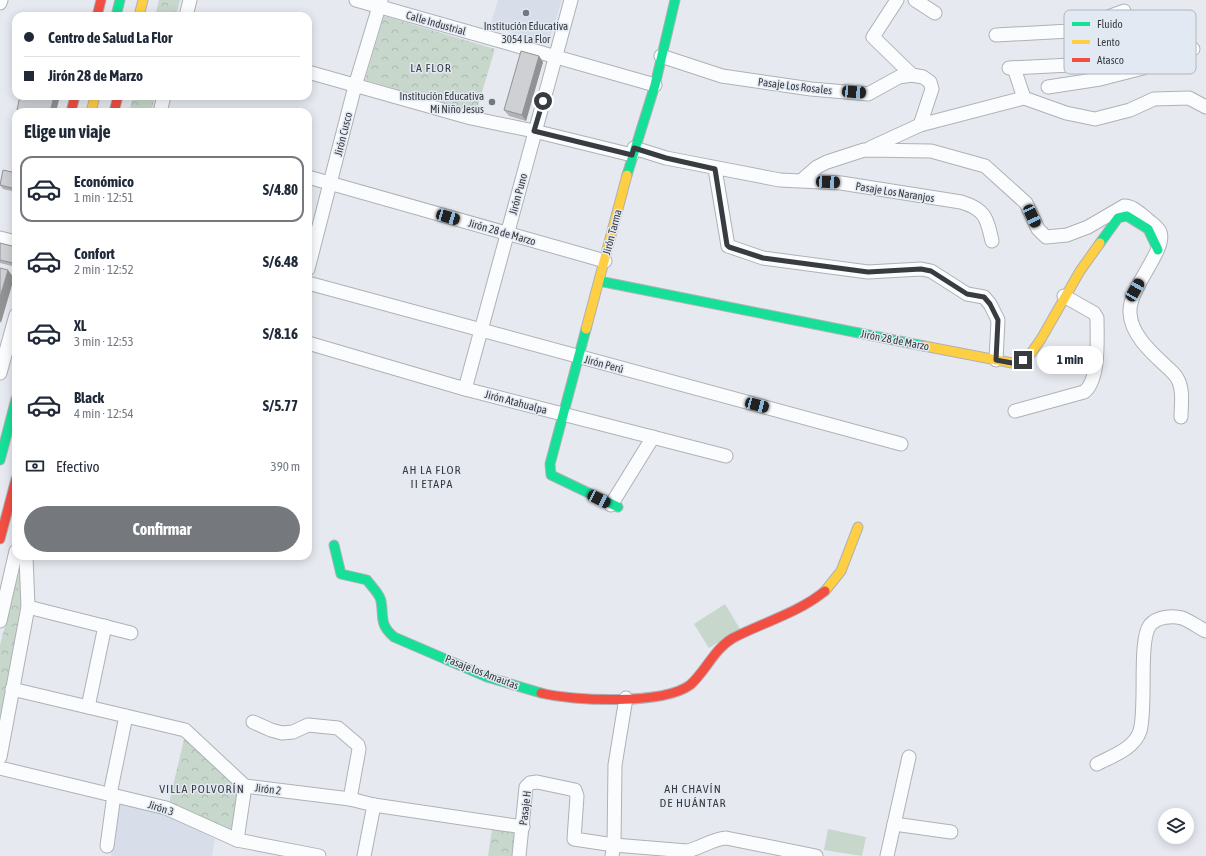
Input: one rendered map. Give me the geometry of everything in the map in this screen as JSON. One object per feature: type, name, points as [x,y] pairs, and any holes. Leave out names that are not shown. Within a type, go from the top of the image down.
[{"type":"main road","points":[[98,12],[101,0]]},
{"type":"main road","points":[[117,12],[120,0]]},
{"type":"main road","points":[[140,12],[143,0]]},
{"type":"main road","name":"Jirón Tarma","points":[[615,506],[551,475],[550,464],[633,151],[655,85],[675,0]]},
{"type":"main road","name":"Jirón 28 de Marzo","points":[[599,281],[1012,363],[1023,360],[1029,356],[1041,339],[1064,296],[1080,271],[1118,218],[1127,216],[1145,226],[1158,250]]},
{"type":"main road","points":[[0,460],[12,414]]},
{"type":"main road","points":[[0,539],[12,494]]},
{"type":"main road","points":[[6,516],[12,517]]},
{"type":"main road","name":"Pasaje los Amautas","points":[[334,545],[341,574],[367,580],[381,599],[382,620],[386,630],[394,637],[503,683],[544,694],[589,699],[626,698],[650,697],[678,692],[697,680],[716,652],[731,640],[814,599],[832,585],[844,566],[858,527]]},
{"type":"street","points":[[187,12],[190,0]]},
{"type":"street","name":"Calle Industrial","points":[[356,0],[380,3],[555,57],[655,85]]},
{"type":"street","name":"Jirón Puno","points":[[466,389],[534,131],[571,0]]},
{"type":"street","points":[[897,0],[872,37],[912,75],[923,77],[931,85],[920,124]]},
{"type":"street","points":[[916,0],[935,13]]},
{"type":"street","name":"Jirón Cusco","points":[[312,254],[355,86],[380,3]]},
{"type":"street","points":[[996,35],[1064,31]]},
{"type":"street","name":"Pasaje Los Rosales","points":[[661,56],[722,76],[811,89],[868,94],[899,78],[912,75]]},
{"type":"street","points":[[1024,98],[1012,68],[1064,65]]},
{"type":"street","name":"Pasaje Los Naranjos","points":[[312,73],[474,119],[715,169],[780,180],[840,183],[961,202],[974,206],[988,221],[992,241]]},
{"type":"street","points":[[1048,87],[1100,79],[1120,74]]},
{"type":"street","points":[[802,180],[818,167],[827,162],[864,150],[920,124],[1024,98],[1066,113],[1095,119],[1130,110],[1154,99],[1189,98],[1206,107]]},
{"type":"street","points":[[864,150],[931,151],[982,165],[1026,203],[1038,229],[1046,236],[1067,235],[1088,227],[1124,206],[1130,206],[1158,229],[1161,235],[1158,250],[1135,290],[1130,312],[1134,330],[1149,349],[1177,378],[1182,391],[1181,417]]},
{"type":"street","points":[[715,169],[728,246],[763,258],[868,272],[921,269],[931,271],[967,294],[984,297],[990,304],[998,320],[996,360]]},
{"type":"street","name":"Jirón 28 de Marzo","points":[[312,178],[605,260]]},
{"type":"street","points":[[0,238],[12,241]]},
{"type":"street","name":"Jirón Perú","points":[[312,284],[901,444]]},
{"type":"street","points":[[1015,411],[1084,392],[1090,388],[1096,364],[1098,318],[1064,296]]},
{"type":"street","points":[[0,373],[12,330]]},
{"type":"street","name":"Jirón Atahualpa","points":[[312,344],[466,389],[726,456]]},
{"type":"street","points":[[615,506],[653,437]]},
{"type":"street","points":[[0,621],[14,560]]},
{"type":"street","points":[[0,758],[28,607],[26,560]]},
{"type":"street","points":[[28,607],[131,633]]},
{"type":"street","points":[[1097,764],[1128,748],[1140,732],[1143,704],[1145,639],[1150,625],[1163,617],[1181,618],[1206,631]]},
{"type":"street","points":[[88,707],[105,626]]},
{"type":"street","name":"Jirón 2","points":[[12,690],[185,730],[244,786],[350,800],[374,805],[523,827]]},
{"type":"street","points":[[626,698],[615,765],[613,850],[687,851],[695,850],[717,839],[726,838],[816,856]]},
{"type":"street","points":[[107,846],[112,795],[126,716]]},
{"type":"street","points":[[253,722],[282,733],[293,732],[308,726],[338,728],[358,745],[359,749],[350,800]]},
{"type":"street","points":[[887,856],[909,757]]},
{"type":"street","name":"Jirón 3","points":[[0,768],[166,808],[236,840],[319,856]]},
{"type":"street","name":"Pasaje H","points":[[519,856],[526,788],[530,783],[536,782],[574,790],[577,796],[574,839],[613,850]]},
{"type":"street","points":[[236,840],[244,786]]},
{"type":"street","points":[[364,856],[374,805]]},
{"type":"street","points":[[894,824],[951,832]]},
{"type":"shaded area","name":"Institución Educativa 3054 La Flor","points":[[498,0],[562,0],[548,44],[490,26]]},
{"type":"shaded area","points":[[118,802],[162,811],[215,839],[212,856],[111,856]]},
{"type":"green space","points":[[159,0],[180,0],[177,12],[156,12]]},
{"type":"green space","points":[[384,16],[495,49],[476,112],[365,80]]},
{"type":"green space","points":[[132,100],[154,100],[152,108],[130,108]]},
{"type":"green space","points":[[22,561],[23,603],[0,720],[0,645]]},
{"type":"green space","points":[[725,604],[740,629],[709,648],[694,624]]},
{"type":"green space","points":[[185,735],[239,789],[231,831],[169,803]]},
{"type":"green space","points":[[492,829],[515,832],[512,856],[488,856]]},
{"type":"green space","points":[[828,829],[866,837],[862,856],[824,850]]},
{"type":"building","points":[[521,51],[539,56],[522,115],[504,110]]},
{"type":"building","points":[[19,100],[53,100],[51,108],[17,108]]},
{"type":"building","points":[[3,170],[12,172],[12,188],[0,185]]},
{"type":"building","points":[[0,243],[12,246],[12,263],[0,260]]},
{"type":"building","points":[[0,268],[8,270],[0,297]]},
{"type":"traffic: fast","points":[[117,12],[120,0]]},
{"type":"traffic: fast","points":[[627,175],[655,85],[675,0]]},
{"type":"traffic: fast","points":[[1100,243],[1118,218],[1127,216],[1148,229],[1158,250]]},
{"type":"traffic: fast","points":[[599,281],[924,346]]},
{"type":"traffic: fast","points":[[586,329],[550,464],[551,475],[618,507]]},
{"type":"traffic: fast","points":[[0,460],[12,414]]},
{"type":"traffic: fast","points":[[334,545],[341,574],[367,580],[380,598],[384,624],[394,637],[487,677],[541,693]]},
{"type":"traffic: slow","points":[[140,12],[143,0]]},
{"type":"traffic: slow","points":[[92,108],[94,100]]},
{"type":"traffic: slow","points":[[586,329],[627,175]]},
{"type":"traffic: slow","points":[[924,346],[1012,363],[1023,360],[1029,356],[1041,339],[1080,271],[1100,243]]},
{"type":"traffic: slow","points":[[825,591],[841,571],[858,527]]},
{"type":"traffic: jam","points":[[98,12],[101,0]]},
{"type":"traffic: jam","points":[[72,108],[74,100]]},
{"type":"traffic: jam","points":[[115,108],[117,100]]},
{"type":"traffic: jam","points":[[0,539],[12,494]]},
{"type":"traffic: jam","points":[[541,693],[574,698],[617,700],[660,696],[677,691],[690,685],[715,654],[733,638],[804,605],[825,591]]},
{"type":"place","name":"Institución Educativa 3054 La Flor","points":[[526,13]]},
{"type":"place","name":"Institución Educativa Mi Niño Jesus","points":[[492,102]]},
{"type":"district","name":"LA FLOR","points":[[431,68]]},
{"type":"district","name":"AH LA FLOR II ETAPA","points":[[432,477]]},
{"type":"district","name":"VILLA POLVORÍN","points":[[202,789]]},
{"type":"district","name":"AH CHAVÍN DE HUÁNTAR","points":[[693,796]]},
{"type":"route","points":[[543,101],[534,131],[632,155],[634,148],[666,158],[715,169],[727,245],[729,247],[763,258],[868,272],[921,269],[931,271],[967,294],[984,297],[990,304],[998,320],[996,360],[1012,363],[1023,360]]}]
